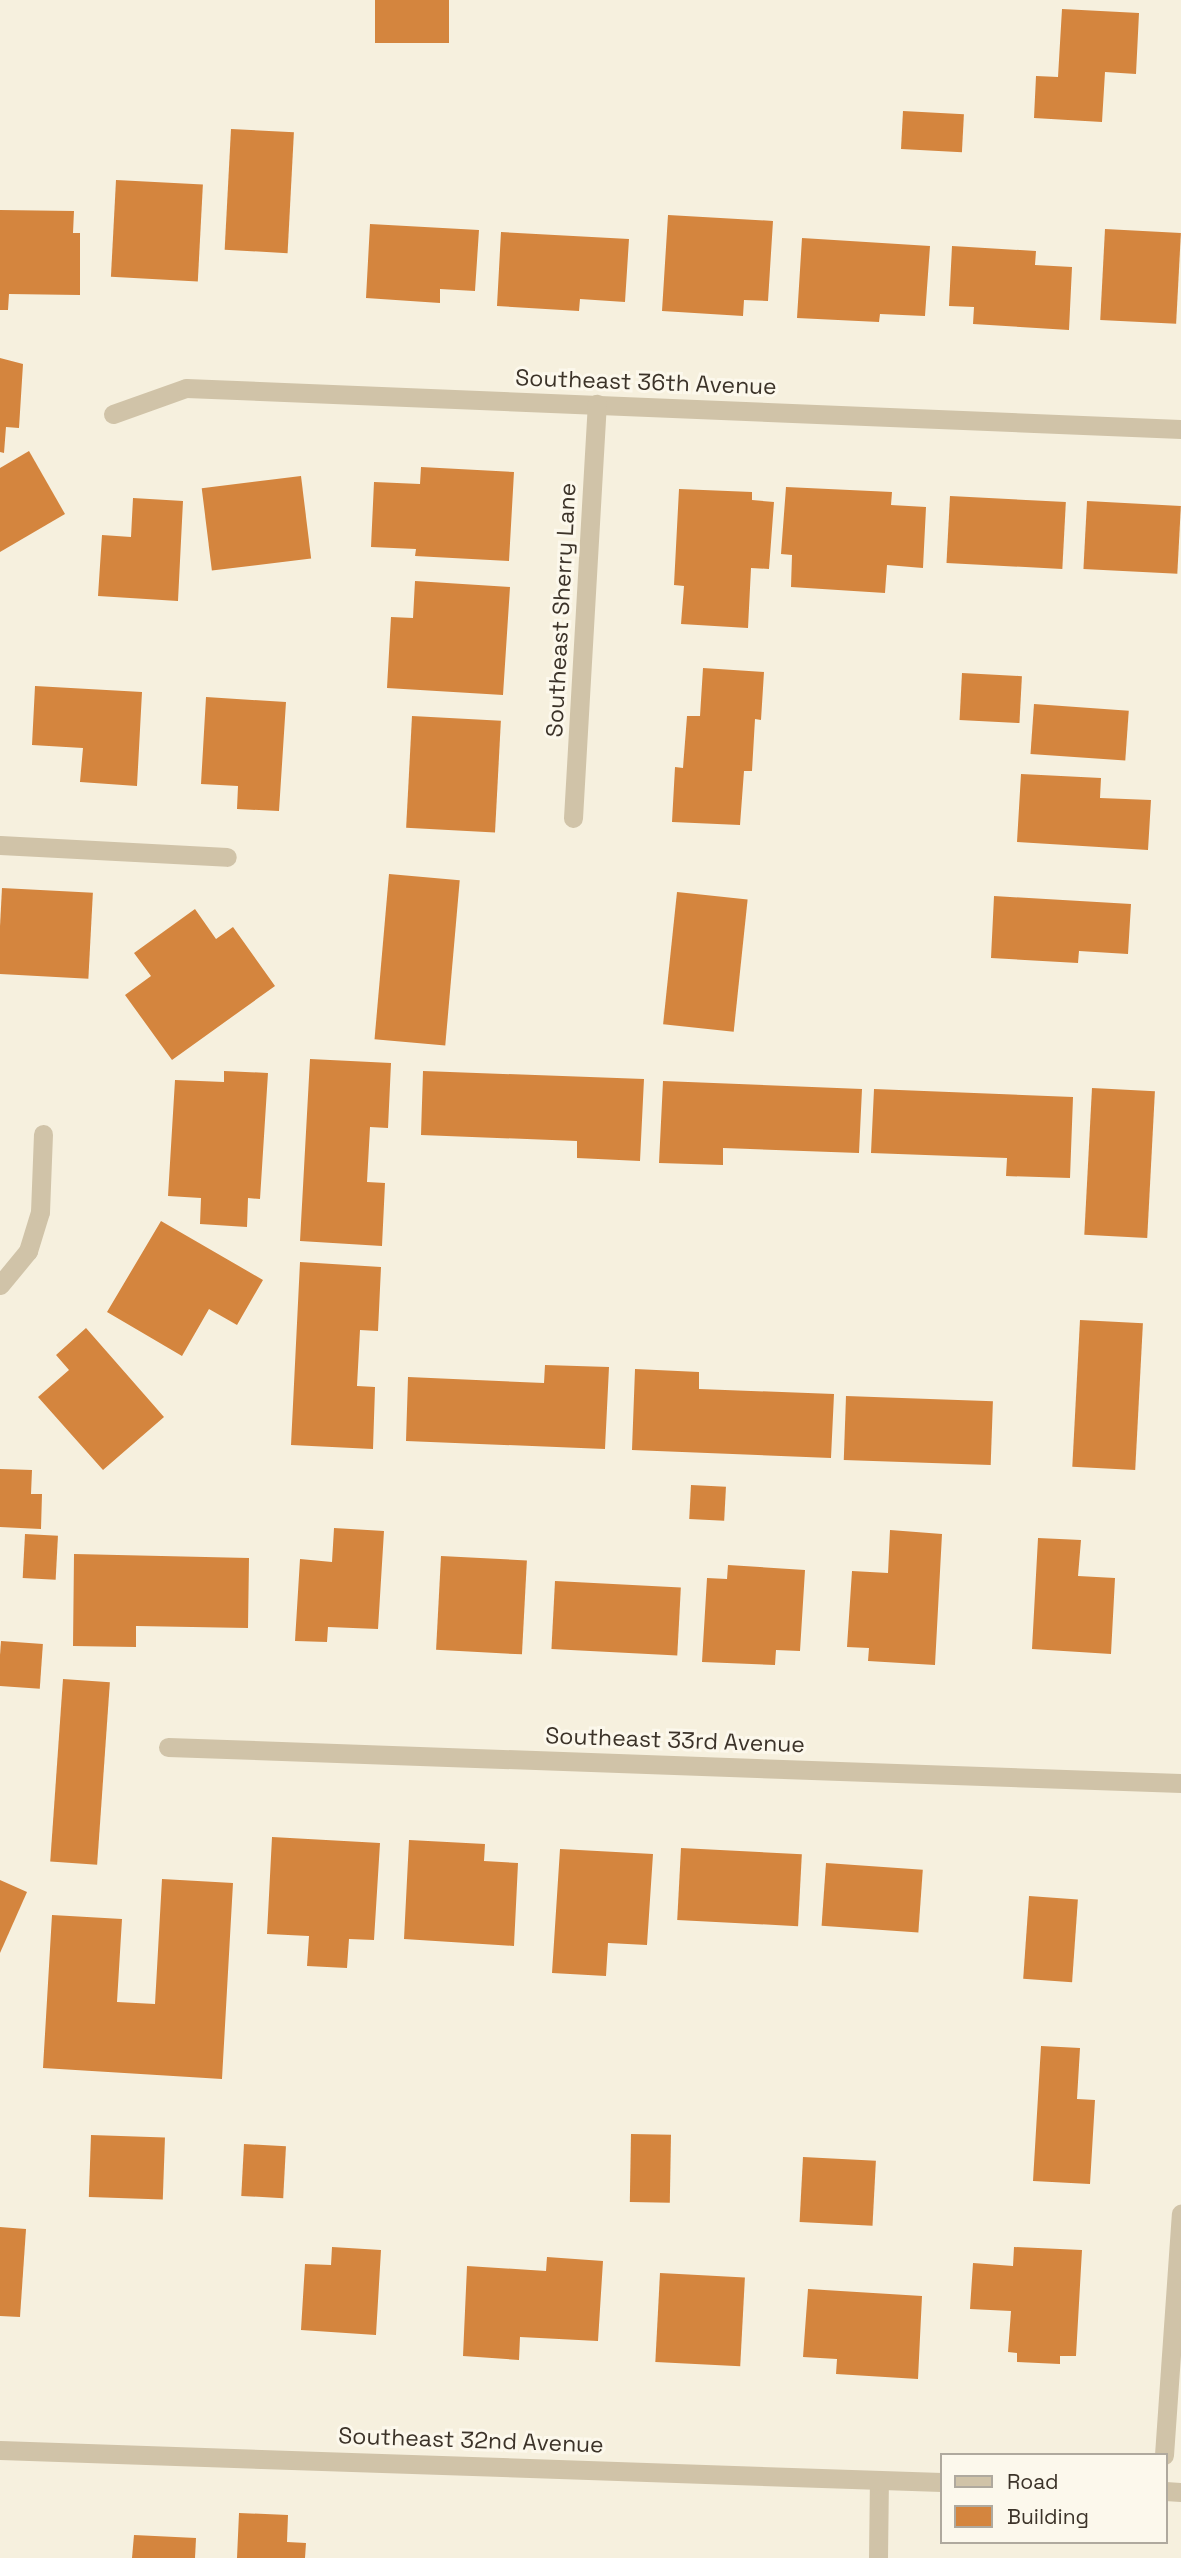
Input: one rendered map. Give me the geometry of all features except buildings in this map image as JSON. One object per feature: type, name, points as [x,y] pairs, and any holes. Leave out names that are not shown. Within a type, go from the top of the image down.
[{"type":"street","name":"Southeast 36th Avenue","points":[[113,414],[186,388],[1181,429]]},
{"type":"street","name":"Southeast Sherry Lane","points":[[573,818],[597,404]]},
{"type":"street","points":[[0,845],[228,857]]},
{"type":"street","points":[[0,1285],[27,1251],[40,1212],[43,1134]]},
{"type":"street","name":"Southeast 33rd Avenue","points":[[168,1747],[1181,1783]]},
{"type":"street","points":[[1164,2453],[1181,2214]]},
{"type":"street","name":"Southeast 32nd Avenue","points":[[0,2450],[940,2482]]},
{"type":"street","points":[[878,2558],[879,2480]]}]
